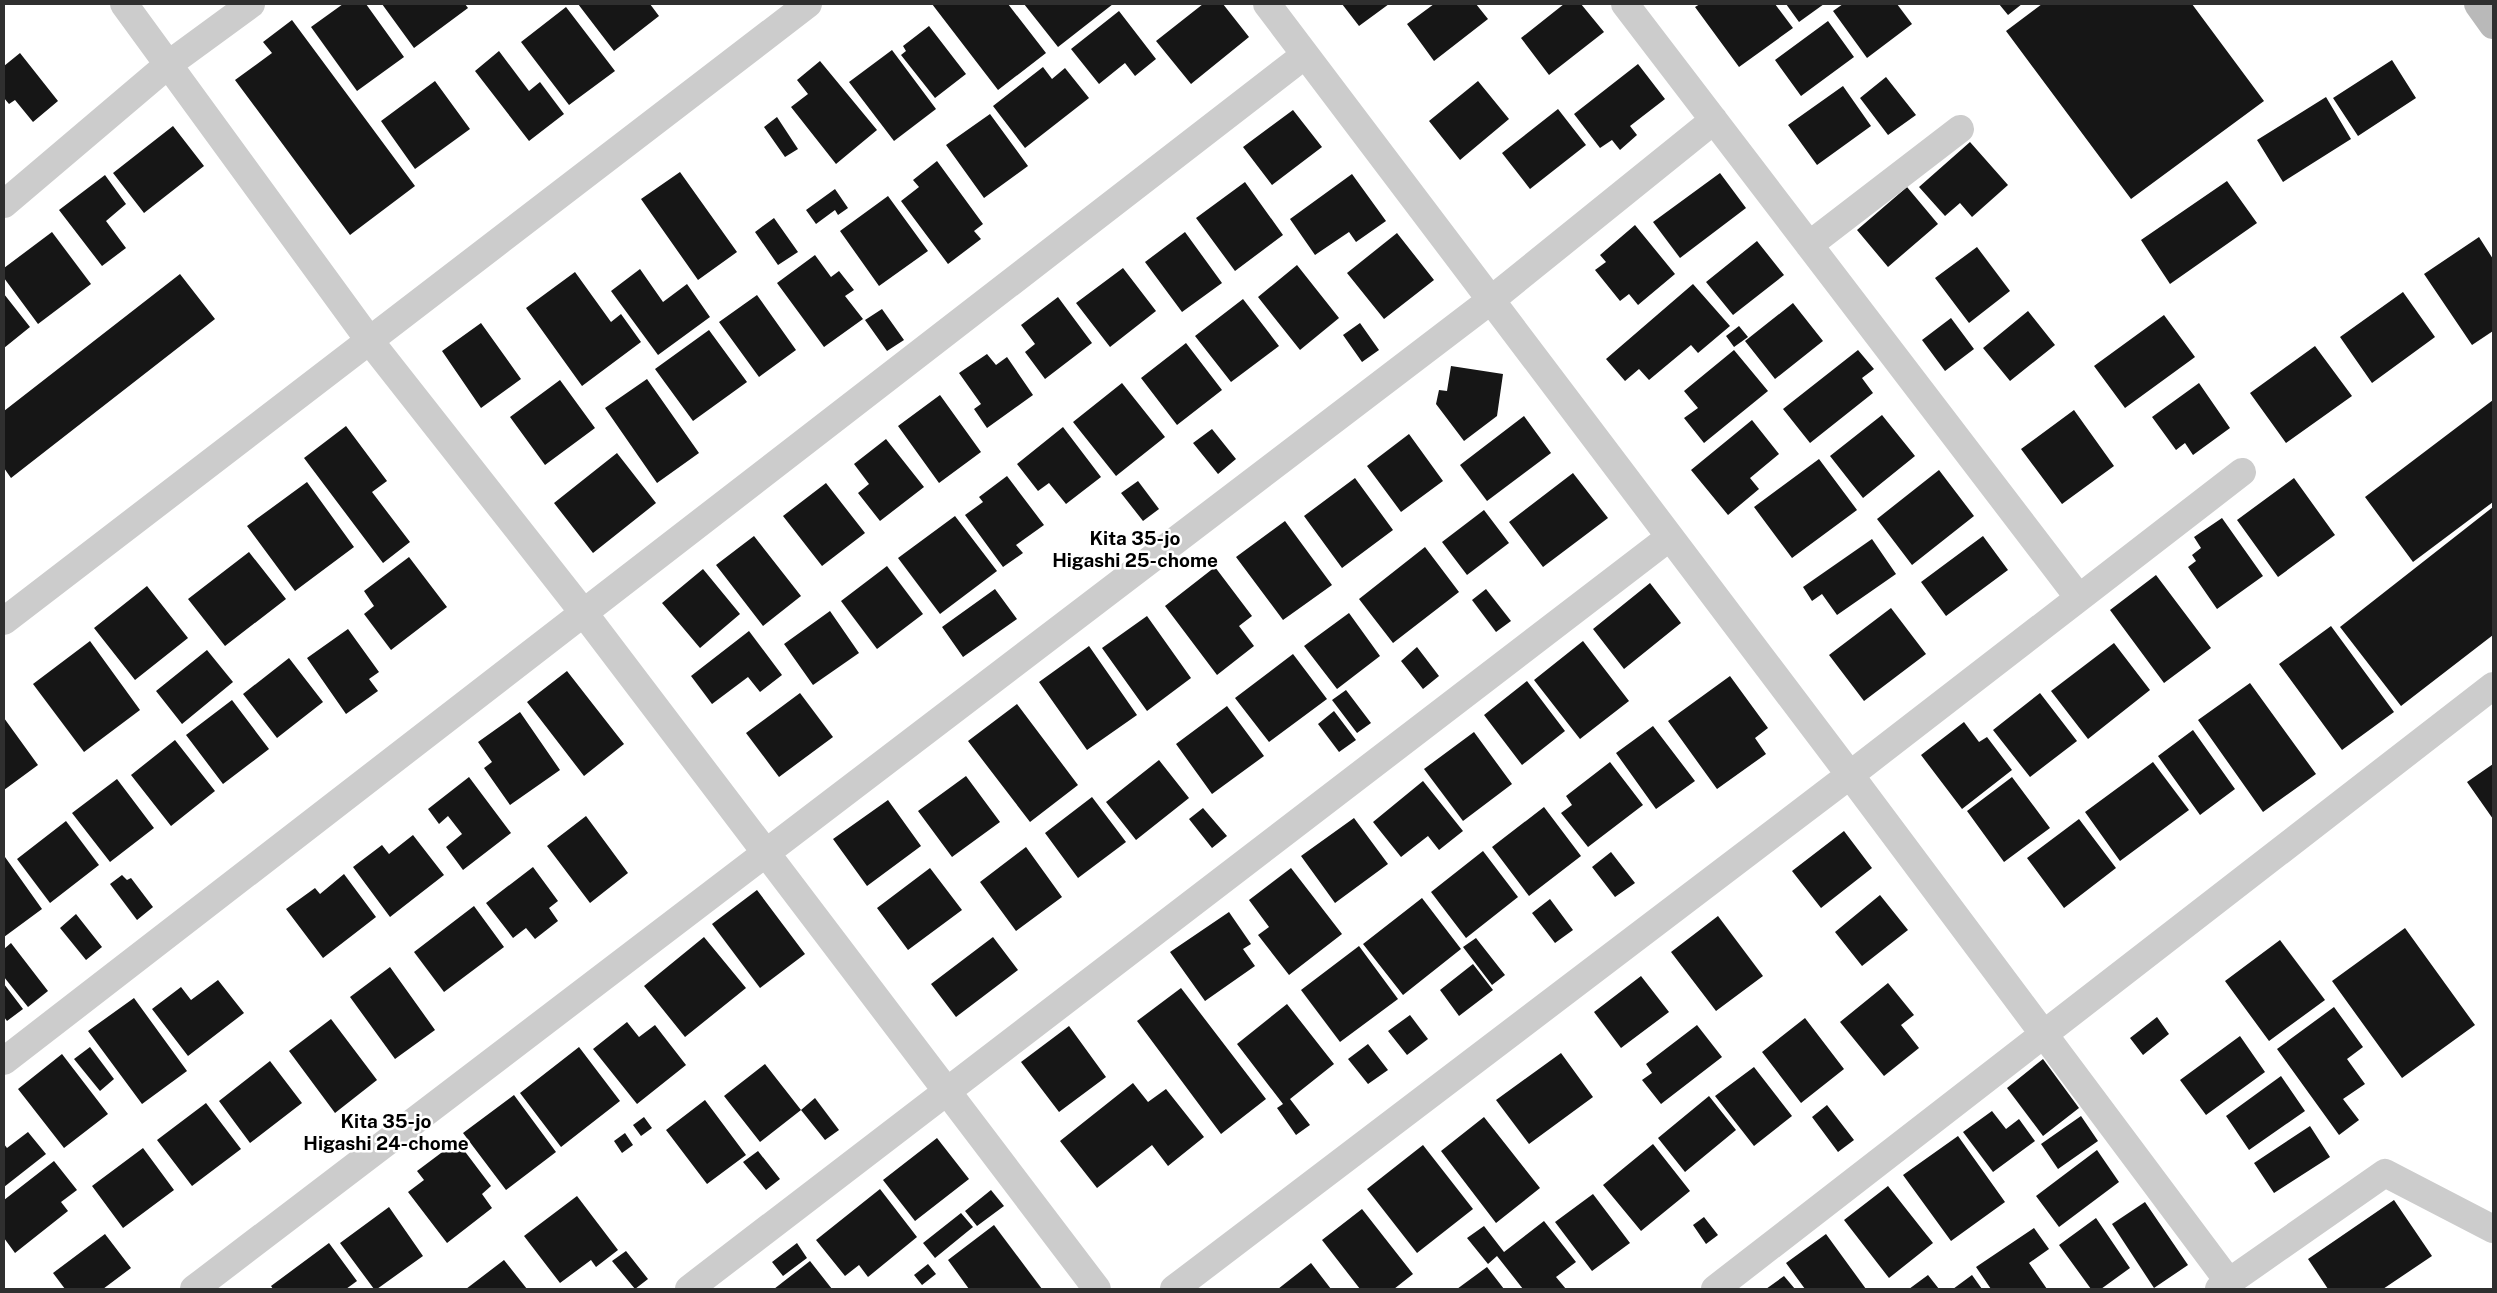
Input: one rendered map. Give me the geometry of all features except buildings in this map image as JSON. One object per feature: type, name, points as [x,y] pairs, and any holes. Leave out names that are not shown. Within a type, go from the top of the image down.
[{"type":"main road","points":[[2478,4],[2493,25]]},
{"type":"street","points":[[124,4],[369,340],[583,612],[1097,1289]]},
{"type":"street","points":[[4,204],[169,64],[251,4]]},
{"type":"street","points":[[4,621],[808,4]]},
{"type":"street","points":[[1267,4],[2044,1034],[2224,1286],[2385,1173],[2493,1229]]},
{"type":"street","points":[[1625,4],[2079,598]]},
{"type":"street","points":[[4,1061],[1306,55]]},
{"type":"street","points":[[194,1289],[1491,300],[1714,120]]},
{"type":"street","points":[[1809,245],[1960,129]]},
{"type":"street","points":[[1174,1289],[1850,775],[2242,472]]},
{"type":"street","points":[[689,1289],[1670,537]]},
{"type":"street","points":[[1715,1289],[2493,686]]},
{"type":"district","name":"Kita 35-jo Higashi 25-chome","points":[[1135,549]]},
{"type":"district","name":"Kita 35-jo Higashi 24-chome","points":[[386,1132]]}]
